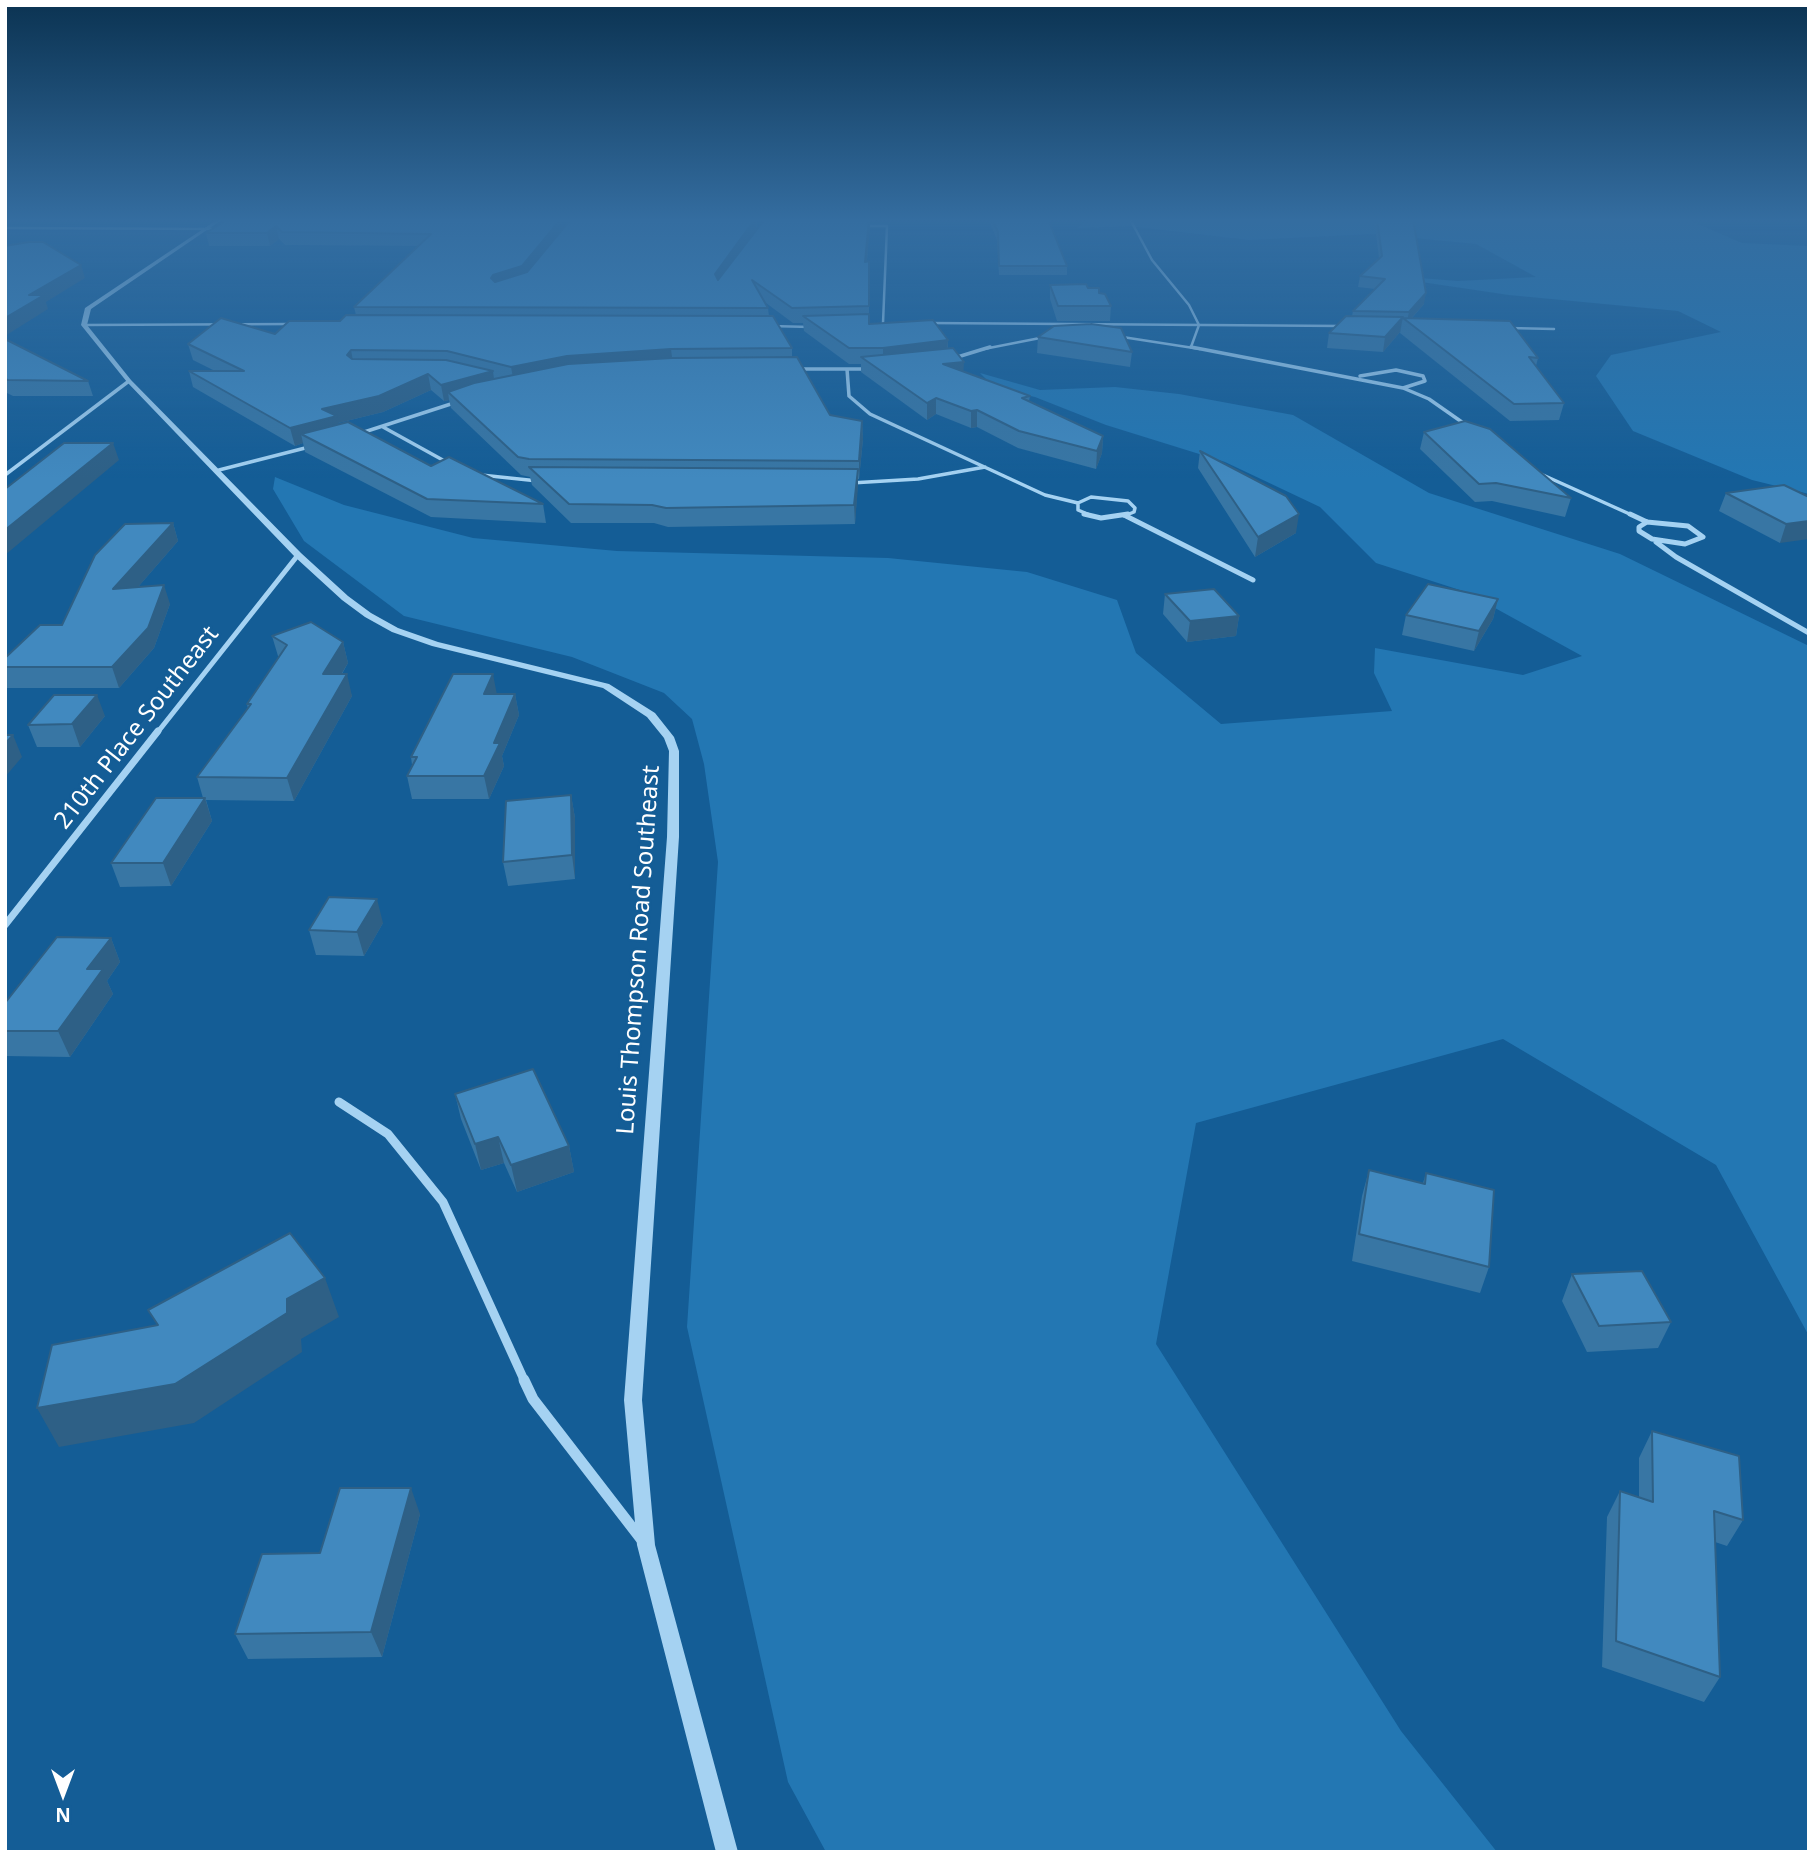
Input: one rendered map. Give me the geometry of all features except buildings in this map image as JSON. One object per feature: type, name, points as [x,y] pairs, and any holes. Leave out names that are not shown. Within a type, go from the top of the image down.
[{"type":"street","points":[[92,306],[84,316],[84,325],[300,324]]},
{"type":"street","points":[[875,324],[883,323],[884,306]]},
{"type":"street","points":[[1188,306],[1199,325],[1191,347]]},
{"type":"street","points":[[924,323],[1356,327]]},
{"type":"street","name":"Louis Thompson Road Southeast","points":[[84,325],[129,381],[219,470],[298,555],[345,598],[395,630],[435,644],[606,686],[651,715],[669,737],[674,751],[673,837],[633,1399],[646,1545],[727,1852]]},
{"type":"street","points":[[762,326],[815,327]]},
{"type":"street","points":[[1501,328],[1554,329]]},
{"type":"street","points":[[946,361],[1000,344],[1054,335]]},
{"type":"street","points":[[1110,336],[1191,347],[1403,388],[1429,399],[1474,431]]},
{"type":"street","points":[[780,369],[883,368]]},
{"type":"street","points":[[847,369],[846,388],[856,405],[870,414],[1045,495],[1078,503],[1091,497],[1120,498],[1135,508],[1125,516]]},
{"type":"street","points":[[1356,377],[1396,370],[1423,376],[1424,381],[1403,388]]},
{"type":"street","points":[[5,475],[129,381]]},
{"type":"street","points":[[345,437],[466,399]]},
{"type":"street","points":[[383,427],[456,467]]},
{"type":"street","points":[[219,470],[320,444]]},
{"type":"street","points":[[845,483],[918,479],[985,467]]},
{"type":"street","points":[[1531,469],[1647,522],[1667,521],[1688,526],[1703,537],[1685,544],[1652,539]]},
{"type":"street","points":[[476,474],[545,481]]},
{"type":"street","points":[[1078,503],[1078,510],[1091,516],[1125,516],[1253,580]]},
{"type":"street","points":[[1647,522],[1639,527],[1639,531],[1676,556],[1809,633]]},
{"type":"street","name":"210th Place Southeast","points":[[5,925],[298,555]]},
{"type":"street","points":[[339,1102],[388,1134],[443,1202],[533,1399],[646,1545]]},
{"type":"shaded area","points":[[1622,306],[1809,306],[1809,494],[1752,480],[1633,431],[1596,376],[1611,355],[1721,332],[1678,311]]},
{"type":"shaded area","points":[[980,373],[1040,390],[1115,387],[1179,394],[1293,415],[1429,493],[1620,554],[1809,646],[1809,1336],[1716,1165],[1503,1039],[1196,1123],[1156,1344],[1401,1731],[1497,1852],[826,1852],[788,1782],[687,1327],[718,862],[704,764],[692,719],[664,693],[572,657],[404,616],[304,541],[273,489],[275,477],[344,505],[473,538],[617,551],[888,558],[1027,572],[1117,600],[1136,653],[1221,724],[1392,711],[1374,673],[1375,648],[1523,675],[1582,656],[1466,592],[1376,563],[1320,507],[1225,462],[1106,425],[1035,397],[995,388]]}]
